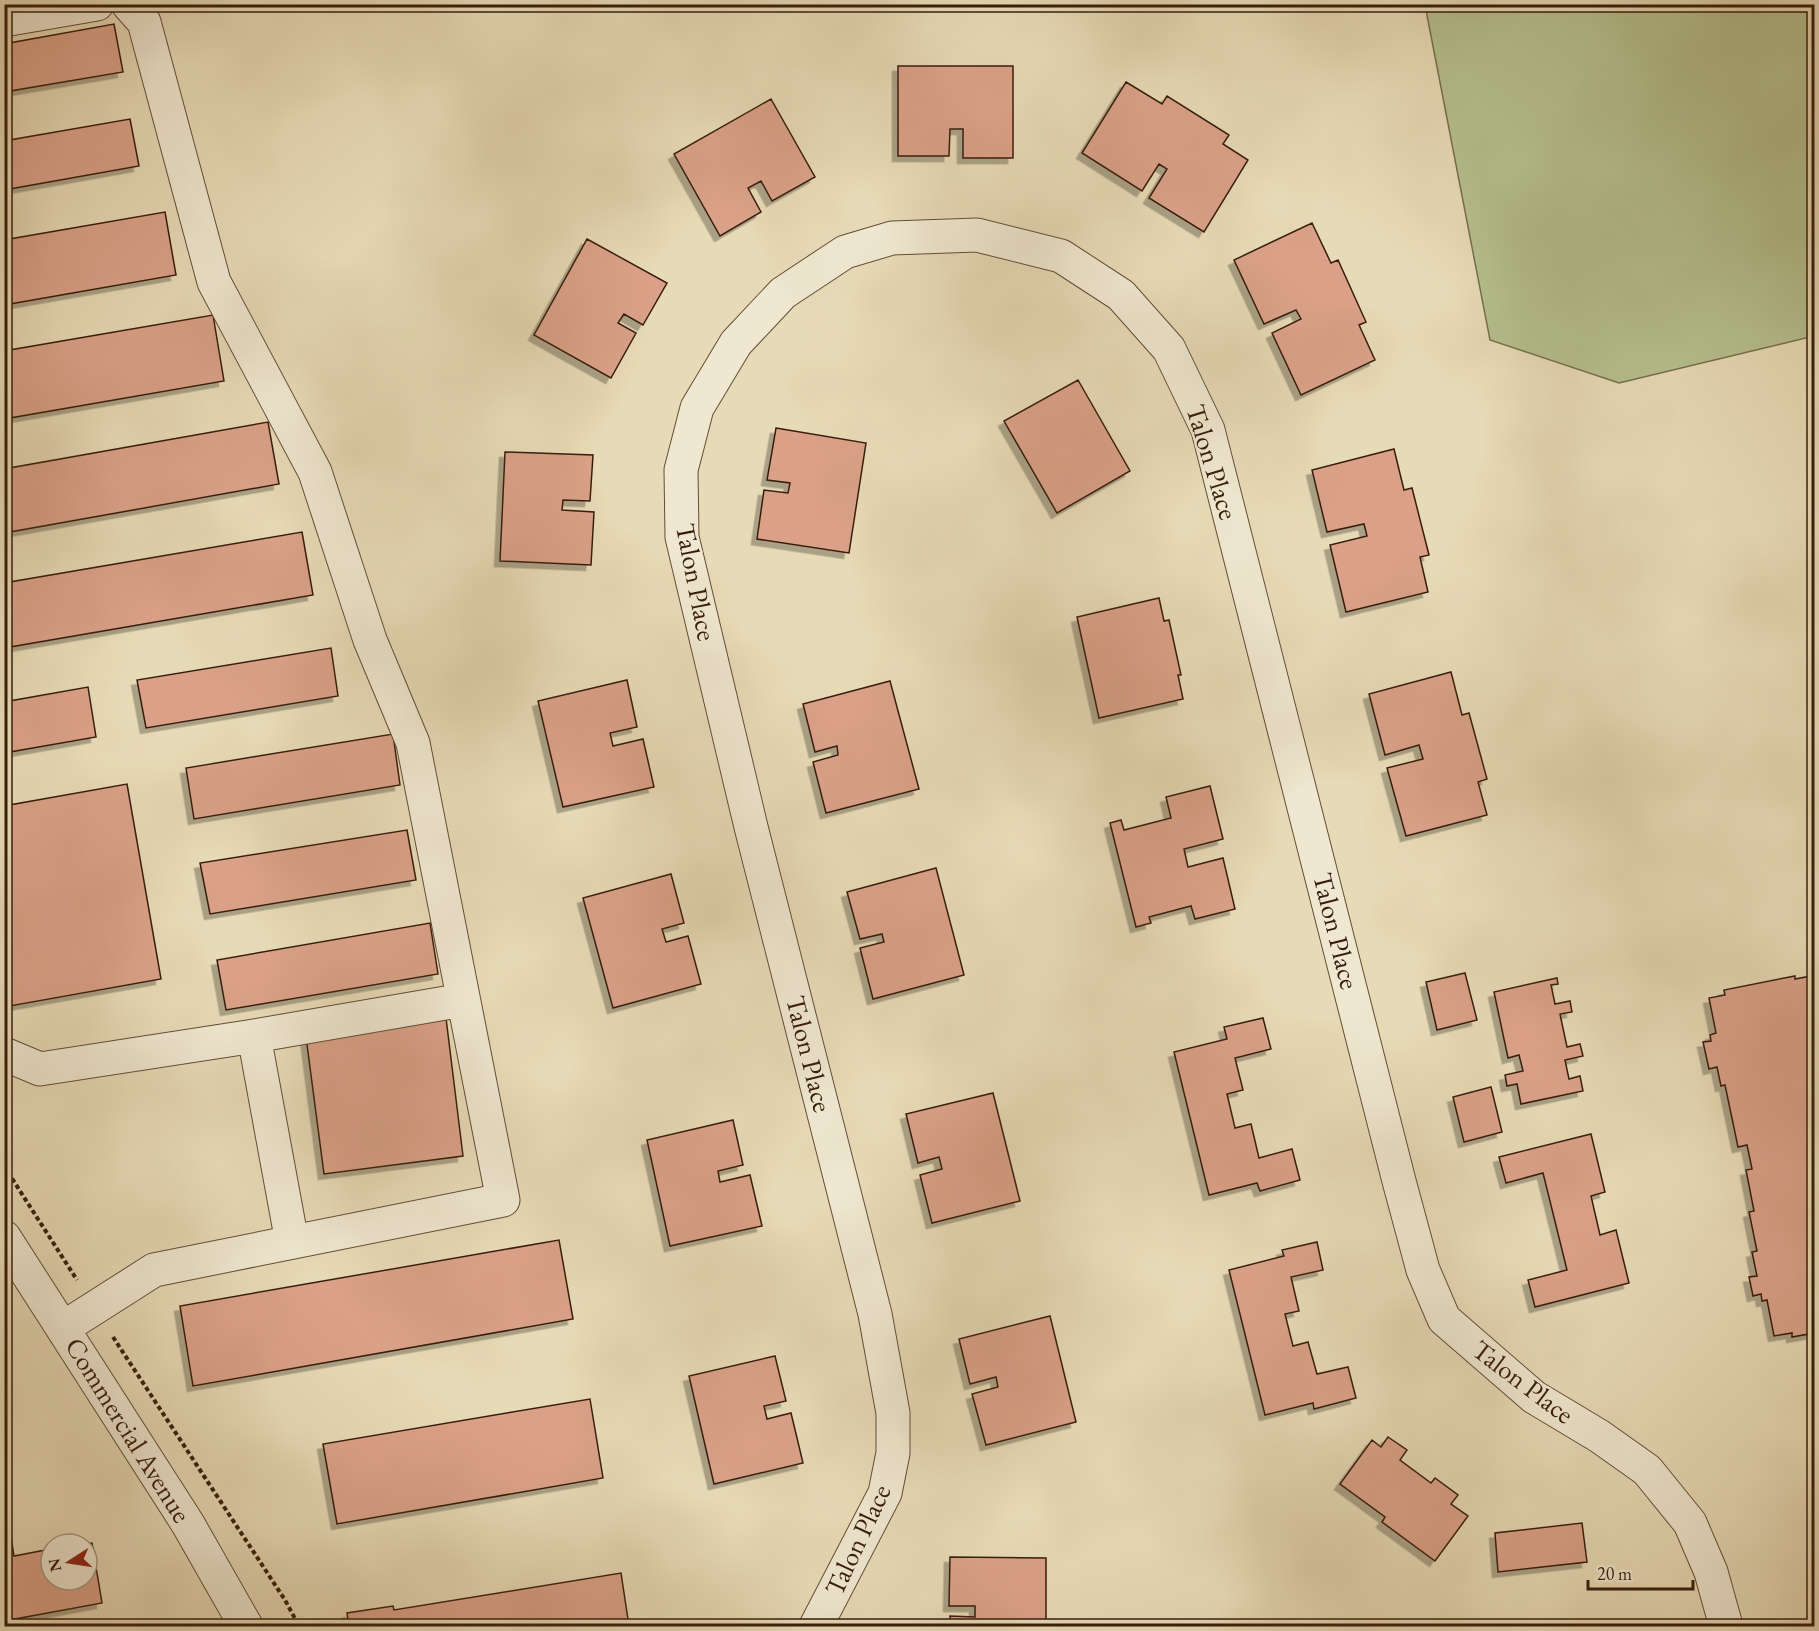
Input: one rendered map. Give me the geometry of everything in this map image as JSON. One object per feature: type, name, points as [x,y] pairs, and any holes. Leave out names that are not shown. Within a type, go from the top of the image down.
[{"type":"street","points":[[4,20],[97,4]]},
{"type":"street","points":[[63,1329],[154,1270],[503,1200],[412,743],[370,640],[315,472],[214,282],[144,22],[128,4]]},
{"type":"street","name":"Talon Place","points":[[816,1626],[885,1493],[893,1454],[893,1413],[875,1314],[751,827],[682,537],[681,470],[697,408],[736,344],[783,293],[845,252],[892,238],[977,235],[1061,256],[1121,295],[1169,349],[1208,430],[1399,1181],[1427,1280],[1444,1319],[1534,1397],[1599,1436],[1647,1470],[1690,1524],[1711,1572],[1726,1626]]},
{"type":"street","points":[[4,1054],[40,1069],[254,1036],[463,1000]]},
{"type":"street","points":[[254,1036],[292,1242]]},
{"type":"street","name":"Commercial Avenue","points":[[4,1237],[188,1524],[246,1626]]},
{"type":"path","points":[[4,1166],[285,1600],[299,1626]]},
{"type":"green space","points":[[1425,5],[1814,5],[1814,336],[1619,383],[1490,340]]},
{"type":"building","points":[[114,24],[123,72],[4,92],[4,44]]},
{"type":"building","points":[[898,66],[1013,66],[1013,158],[963,158],[963,129],[950,129],[949,156],[898,156]]},
{"type":"building","points":[[1126,82],[1162,104],[1167,96],[1229,135],[1223,144],[1248,160],[1204,232],[1149,198],[1167,169],[1159,164],[1142,191],[1082,153]]},
{"type":"building","points":[[771,99],[815,177],[772,201],[761,181],[748,188],[761,212],[720,236],[674,154]]},
{"type":"building","points":[[130,119],[139,166],[4,190],[4,141]]},
{"type":"building","points":[[165,212],[176,275],[4,305],[4,240]]},
{"type":"building","points":[[1312,223],[1331,263],[1338,260],[1366,322],[1359,325],[1375,360],[1301,395],[1272,333],[1301,319],[1296,310],[1264,324],[1234,260]]},
{"type":"building","points":[[587,239],[667,283],[643,325],[624,314],[618,323],[636,333],[611,378],[534,335]]},
{"type":"building","points":[[213,315],[224,381],[4,419],[4,351]]},
{"type":"building","points":[[1078,380],[1130,471],[1057,513],[1004,421]]},
{"type":"building","points":[[268,422],[279,484],[4,533],[4,469]]},
{"type":"building","points":[[776,428],[866,443],[849,553],[757,539],[764,490],[788,493],[790,483],[767,480]]},
{"type":"building","points":[[1394,449],[1404,490],[1412,488],[1429,555],[1420,557],[1428,592],[1346,612],[1330,545],[1367,536],[1364,524],[1327,532],[1312,470]]},
{"type":"building","points":[[505,452],[593,455],[590,501],[563,500],[562,510],[594,512],[591,565],[500,561]]},
{"type":"building","points":[[302,532],[313,595],[4,648],[4,583]]},
{"type":"building","points":[[1159,598],[1164,621],[1169,620],[1181,675],[1178,675],[1183,699],[1099,718],[1077,617]]},
{"type":"building","points":[[331,648],[338,696],[146,728],[137,680]]},
{"type":"building","points":[[1451,672],[1462,715],[1469,713],[1487,779],[1478,782],[1487,815],[1406,836],[1387,768],[1423,759],[1419,745],[1385,755],[1369,694]]},
{"type":"building","points":[[627,680],[637,727],[610,733],[613,746],[643,739],[654,787],[563,807],[538,701]]},
{"type":"building","points":[[890,681],[919,789],[826,813],[813,762],[838,755],[837,746],[815,752],[803,704]]},
{"type":"building","points":[[88,687],[96,737],[4,753],[4,702]]},
{"type":"building","points":[[393,734],[400,785],[194,819],[186,768]]},
{"type":"building","points":[[127,784],[161,979],[10,1006],[4,973],[4,806]]},
{"type":"building","points":[[1210,786],[1223,839],[1184,849],[1188,867],[1223,858],[1235,909],[1195,919],[1191,906],[1149,917],[1151,923],[1136,927],[1110,823],[1121,820],[1124,830],[1171,818],[1166,797]]},
{"type":"building","points":[[407,830],[416,880],[210,914],[200,863]]},
{"type":"building","points":[[936,868],[964,975],[873,999],[860,948],[884,942],[882,934],[860,939],[847,892]]},
{"type":"building","points":[[671,874],[684,923],[662,929],[666,942],[688,936],[701,984],[613,1008],[583,898]]},
{"type":"building","points":[[430,923],[438,974],[226,1010],[217,960]]},
{"type":"building","points":[[1465,973],[1477,1020],[1437,1030],[1426,982]]},
{"type":"building","points":[[1795,976],[1795,979],[1811,976],[1814,993],[1814,1333],[1792,1337],[1792,1333],[1774,1336],[1767,1300],[1762,1301],[1761,1294],[1753,1296],[1749,1277],[1757,1276],[1752,1252],[1757,1251],[1749,1212],[1754,1211],[1746,1170],[1752,1169],[1747,1145],[1738,1147],[1725,1085],[1721,1086],[1717,1067],[1709,1069],[1703,1042],[1711,1041],[1710,1035],[1716,1033],[1709,998],[1725,995],[1724,990]]},
{"type":"building","points":[[1557,978],[1558,984],[1551,985],[1555,1004],[1570,1001],[1572,1012],[1560,1014],[1567,1047],[1580,1044],[1583,1056],[1565,1060],[1569,1079],[1580,1076],[1583,1091],[1521,1104],[1517,1084],[1507,1086],[1505,1075],[1523,1071],[1519,1055],[1508,1058],[1494,992]]},
{"type":"building","points":[[446,1018],[463,1156],[324,1174],[306,1037]]},
{"type":"building","points":[[1263,1018],[1271,1049],[1235,1058],[1243,1090],[1227,1094],[1235,1128],[1251,1124],[1259,1158],[1292,1149],[1300,1180],[1260,1191],[1257,1183],[1209,1195],[1174,1052],[1227,1039],[1224,1027]]},
{"type":"building","points":[[1491,1087],[1502,1132],[1464,1142],[1453,1097]]},
{"type":"building","points":[[993,1093],[1020,1201],[932,1223],[920,1175],[942,1169],[939,1157],[918,1163],[906,1114]]},
{"type":"building","points":[[733,1120],[743,1165],[718,1171],[720,1182],[750,1175],[762,1226],[670,1246],[647,1140]]},
{"type":"building","points":[[1591,1134],[1605,1192],[1591,1196],[1600,1235],[1616,1230],[1629,1283],[1535,1307],[1528,1280],[1567,1270],[1543,1173],[1506,1183],[1499,1157]]},
{"type":"building","points":[[559,1240],[573,1319],[193,1386],[180,1306]]},
{"type":"building","points":[[1317,1242],[1323,1270],[1291,1277],[1299,1311],[1285,1314],[1293,1346],[1308,1342],[1317,1374],[1348,1367],[1356,1398],[1314,1409],[1313,1403],[1265,1415],[1229,1270],[1284,1256],[1282,1250]]},
{"type":"building","points":[[1050,1316],[1076,1422],[986,1445],[972,1394],[998,1387],[996,1377],[970,1384],[959,1339]]},
{"type":"building","points":[[775,1356],[786,1401],[764,1406],[767,1419],[791,1413],[803,1463],[714,1484],[689,1376]]},
{"type":"building","points":[[590,1399],[603,1478],[337,1524],[323,1444]]},
{"type":"building","points":[[1388,1437],[1407,1450],[1400,1460],[1431,1483],[1435,1478],[1458,1495],[1451,1504],[1468,1516],[1435,1561],[1382,1522],[1385,1517],[1340,1484],[1372,1440],[1381,1447]]},
{"type":"building","points":[[1582,1523],[1587,1562],[1498,1572],[1495,1533]]},
{"type":"building","points":[[10,1530],[14,1556],[39,1551],[39,1592],[99,1592],[99,1585],[102,1603],[4,1621],[4,1531]]},
{"type":"building","points":[[950,1557],[1046,1558],[1046,1626],[950,1626],[950,1616],[975,1617],[975,1606],[949,1606]]},
{"type":"building","points":[[621,1573],[629,1626],[349,1626],[347,1613],[393,1606],[394,1610]]}]
